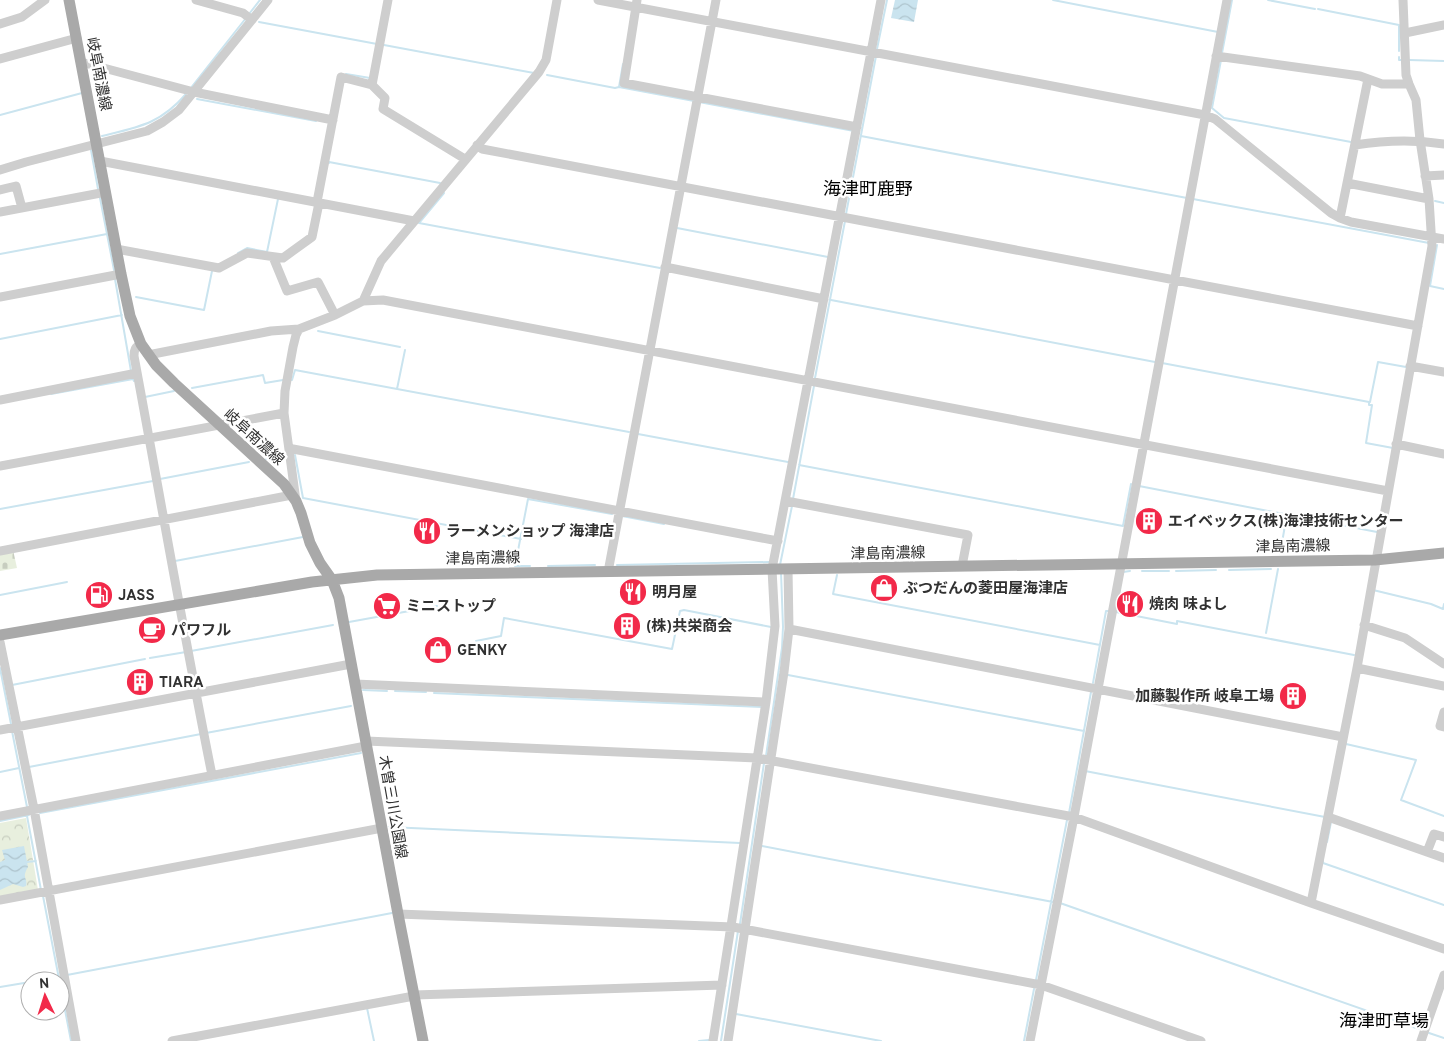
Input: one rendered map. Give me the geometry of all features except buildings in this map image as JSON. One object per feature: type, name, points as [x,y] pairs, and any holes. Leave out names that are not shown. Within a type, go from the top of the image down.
[{"type":"main road","name":"岐阜南濃線","points":[[69,0],[121,274],[130,316],[141,344],[156,365],[174,384],[218,426],[275,475],[294,498],[301,513],[310,543],[320,563],[332,580]]},
{"type":"main road","name":"津島南濃線","points":[[332,580],[377,575],[1376,560],[1444,553]]},
{"type":"main road","points":[[0,635],[332,580]]},
{"type":"main road","name":"木曽三川公園線","points":[[332,580],[339,598],[423,1041]]},
{"type":"street","points":[[0,24],[22,17],[46,0]]},
{"type":"street","points":[[196,0],[243,13],[252,20]]},
{"type":"street","points":[[0,170],[147,131],[162,122],[178,110],[194,92],[268,0]]},
{"type":"street","points":[[372,85],[388,0]]},
{"type":"street","points":[[364,301],[380,261],[539,72],[546,60],[557,0]]},
{"type":"street","points":[[598,0],[634,5],[712,22],[1205,115],[1215,119],[1331,213],[1340,218],[1351,222],[1444,239]]},
{"type":"street","points":[[608,572],[716,0]]},
{"type":"street","points":[[728,1041],[784,672],[788,629],[778,541],[790,502],[812,382],[824,299],[844,217],[856,130],[874,53],[881,0]]},
{"type":"street","points":[[1030,1041],[1074,817],[1227,0]]},
{"type":"street","points":[[1311,903],[1357,668],[1432,246],[1429,198],[1416,100],[1406,75],[1403,0]]},
{"type":"street","points":[[634,5],[624,83],[697,100],[856,130]]},
{"type":"street","points":[[1404,33],[1444,25]]},
{"type":"street","points":[[0,58],[77,38]]},
{"type":"street","points":[[1216,56],[1360,76],[1382,84],[1409,84]]},
{"type":"street","points":[[81,62],[194,92],[333,120]]},
{"type":"street","points":[[116,249],[218,268],[247,252],[283,258],[312,236],[341,77],[372,85],[385,98],[383,109],[465,159]]},
{"type":"street","points":[[1340,218],[1368,79]]},
{"type":"street","points":[[1355,145],[1380,140],[1420,140],[1444,144]]},
{"type":"street","points":[[477,145],[482,149],[1418,326]]},
{"type":"street","points":[[100,161],[414,221]]},
{"type":"street","points":[[1425,176],[1444,175]]},
{"type":"street","points":[[1347,183],[1429,198]]},
{"type":"street","points":[[0,190],[16,186],[22,208]]},
{"type":"street","points":[[0,212],[106,192]]},
{"type":"street","points":[[273,256],[287,291],[318,282],[335,315]]},
{"type":"street","points":[[665,267],[824,299]]},
{"type":"street","points":[[0,297],[121,274]]},
{"type":"street","points":[[148,355],[271,330],[299,329],[364,301],[383,300],[1388,491]]},
{"type":"street","points":[[0,551],[294,498],[284,413],[285,391],[293,346],[299,329]]},
{"type":"street","points":[[141,344],[136,346],[134,351],[137,373],[178,604],[212,775]]},
{"type":"street","points":[[1410,366],[1444,372]]},
{"type":"street","points":[[0,400],[137,373]]},
{"type":"street","points":[[0,466],[284,413]]},
{"type":"street","points":[[1396,444],[1444,454]]},
{"type":"street","points":[[289,450],[778,541]]},
{"type":"street","points":[[790,502],[968,535],[962,566]]},
{"type":"street","points":[[1423,556],[1444,557]]},
{"type":"street","points":[[713,1041],[766,702],[780,569]]},
{"type":"street","points":[[1364,625],[1405,638],[1444,664]]},
{"type":"street","points":[[788,629],[1343,737]]},
{"type":"street","points":[[0,642],[34,809],[76,1041]]},
{"type":"street","points":[[0,730],[351,664]]},
{"type":"street","points":[[1357,668],[1444,686]]},
{"type":"street","points":[[355,684],[766,702]]},
{"type":"street","points":[[1444,712],[1440,726],[1444,727]]},
{"type":"street","points":[[0,816],[366,744],[758,758],[1074,817],[1444,949]]},
{"type":"street","points":[[1328,817],[1444,858]]},
{"type":"street","points":[[0,900],[382,828]]},
{"type":"street","points":[[1427,852],[1434,834],[1444,837]]},
{"type":"street","points":[[398,914],[732,927],[1041,985],[1201,1041]]},
{"type":"street","points":[[1421,1041],[1444,975]]},
{"type":"street","points":[[172,1041],[414,996],[722,984]]},
{"type":"green space","points":[[13,550],[17,568],[0,571],[0,552]]},
{"type":"green space","points":[[26,818],[38,890],[0,897],[0,823]]},
{"type":"water","points":[[895,0],[918,0],[914,22],[891,18]]},
{"type":"water","points":[[24,846],[28,867],[25,874],[26,886],[13,884],[0,890],[0,862],[5,860],[2,850]]},
{"type":"waterway","points":[[249,14],[260,0]]},
{"type":"waterway","points":[[877,49],[887,0]]},
{"type":"waterway","points":[[1053,0],[1218,32]]},
{"type":"waterway","points":[[1222,53],[1232,0]]},
{"type":"waterway","points":[[1268,0],[1315,9]]},
{"type":"waterway","points":[[1318,9],[1399,25],[1399,51]]},
{"type":"waterway","points":[[190,89],[246,18]]},
{"type":"waterway","points":[[259,22],[377,44]]},
{"type":"waterway","points":[[384,45],[534,73]]},
{"type":"waterway","points":[[846,214],[876,56]]},
{"type":"waterway","points":[[1399,57],[1399,60],[1401,60]]},
{"type":"waterway","points":[[1221,60],[1212,108],[1224,118],[1351,142]]},
{"type":"waterway","points":[[1409,60],[1444,61]]},
{"type":"waterway","points":[[623,64],[619,87],[694,101]]},
{"type":"waterway","points":[[346,74],[370,78]]},
{"type":"waterway","points":[[547,75],[615,88],[619,87]]},
{"type":"waterway","points":[[0,115],[82,93]]},
{"type":"waterway","points":[[102,136],[148,123],[167,112],[186,94]]},
{"type":"waterway","points":[[197,99],[316,121]]},
{"type":"waterway","points":[[699,102],[854,131]]},
{"type":"waterway","points":[[861,136],[1187,198]]},
{"type":"waterway","points":[[91,150],[98,189]]},
{"type":"waterway","points":[[329,163],[440,183]]},
{"type":"waterway","points":[[444,193],[419,223],[660,268]]},
{"type":"waterway","points":[[100,198],[114,270]]},
{"type":"waterway","points":[[238,253],[247,248],[267,252],[278,199]]},
{"type":"waterway","points":[[1193,199],[1429,243]]},
{"type":"waterway","points":[[1435,201],[1444,203]]},
{"type":"waterway","points":[[815,378],[845,221]]},
{"type":"waterway","points":[[677,228],[828,257]]},
{"type":"waterway","points":[[0,254],[107,234]]},
{"type":"waterway","points":[[1437,245],[1430,286],[1444,289]]},
{"type":"waterway","points":[[136,297],[204,310],[212,271]]},
{"type":"waterway","points":[[115,279],[131,371]]},
{"type":"waterway","points":[[831,300],[1155,362]]},
{"type":"waterway","points":[[0,339],[122,315]]},
{"type":"waterway","points":[[318,331],[400,347]]},
{"type":"waterway","points":[[397,389],[405,350]]},
{"type":"waterway","points":[[1370,402],[1378,362],[1406,367]]},
{"type":"waterway","points":[[1162,363],[1369,402],[1369,405],[1372,405],[1366,443],[1393,448]]},
{"type":"waterway","points":[[290,380],[292,380],[295,370],[629,432]]},
{"type":"waterway","points":[[192,388],[263,375],[265,383],[283,380]]},
{"type":"waterway","points":[[51,394],[133,379],[134,381]]},
{"type":"waterway","points":[[793,499],[814,386]]},
{"type":"waterway","points":[[145,397],[174,391]]},
{"type":"waterway","points":[[638,434],[788,462]]},
{"type":"waterway","points":[[266,459],[286,455]]},
{"type":"waterway","points":[[295,455],[303,498],[521,539]]},
{"type":"waterway","points":[[160,479],[249,462]]},
{"type":"waterway","points":[[799,465],[1123,526],[1131,484]]},
{"type":"waterway","points":[[0,509],[153,481]]},
{"type":"waterway","points":[[1139,486],[1377,532]]},
{"type":"waterway","points":[[530,566],[515,566],[528,499],[612,514]]},
{"type":"waterway","points":[[780,565],[792,506]]},
{"type":"waterway","points":[[1280,554],[1287,514]]},
{"type":"waterway","points":[[622,516],[664,524]]},
{"type":"waterway","points":[[175,561],[303,537]]},
{"type":"waterway","points":[[617,565],[770,562]]},
{"type":"waterway","points":[[548,566],[595,565]]},
{"type":"waterway","points":[[1229,570],[1271,569]]},
{"type":"waterway","points":[[1266,633],[1278,569]]},
{"type":"waterway","points":[[1176,571],[1216,570]]},
{"type":"waterway","points":[[1123,572],[1130,571]]},
{"type":"waterway","points":[[1142,571],[1169,571]]},
{"type":"waterway","points":[[766,756],[782,648],[781,572]]},
{"type":"waterway","points":[[837,575],[833,594],[1100,645]]},
{"type":"waterway","points":[[0,595],[67,582]]},
{"type":"waterway","points":[[1373,590],[1431,604],[1443,609],[1444,604]]},
{"type":"waterway","points":[[349,622],[437,606]]},
{"type":"waterway","points":[[476,641],[501,636],[504,618],[672,649],[680,611],[684,610],[771,627]]},
{"type":"waterway","points":[[1093,683],[1106,611],[1108,611]]},
{"type":"waterway","points":[[1116,612],[1177,624],[1177,621],[1354,655]]},
{"type":"waterway","points":[[191,651],[333,625]]},
{"type":"waterway","points":[[150,658],[186,652]]},
{"type":"waterway","points":[[12,685],[145,659]]},
{"type":"waterway","points":[[0,668],[11,724]]},
{"type":"waterway","points":[[788,675],[1084,731]]},
{"type":"waterway","points":[[363,690],[387,691]]},
{"type":"waterway","points":[[395,691],[426,692]]},
{"type":"waterway","points":[[1069,813],[1091,692]]},
{"type":"waterway","points":[[434,693],[762,707]]},
{"type":"waterway","points":[[206,733],[351,706]]},
{"type":"waterway","points":[[12,731],[27,807]]},
{"type":"waterway","points":[[29,767],[201,734]]},
{"type":"waterway","points":[[1346,744],[1416,760],[1401,800],[1444,816]]},
{"type":"waterway","points":[[40,813],[361,753]]},
{"type":"waterway","points":[[740,924],[764,763]]},
{"type":"waterway","points":[[0,772],[19,768]]},
{"type":"waterway","points":[[1085,771],[1325,817]]},
{"type":"waterway","points":[[0,821],[29,815]]},
{"type":"waterway","points":[[27,816],[41,890]]},
{"type":"waterway","points":[[1036,980],[1067,820]]},
{"type":"waterway","points":[[1327,842],[1331,822]]},
{"type":"waterway","points":[[389,827],[740,843]]},
{"type":"waterway","points":[[762,846],[1053,902]]},
{"type":"waterway","points":[[27,862],[36,861]]},
{"type":"waterway","points":[[1323,861],[1323,863],[1444,905]]},
{"type":"waterway","points":[[43,896],[71,1041]]},
{"type":"waterway","points":[[1060,903],[1419,1029]]},
{"type":"waterway","points":[[70,974],[392,913]]},
{"type":"waterway","points":[[721,1041],[738,931]]},
{"type":"waterway","points":[[0,987],[20,984]]},
{"type":"waterway","points":[[1024,1041],[1034,989]]},
{"type":"waterway","points":[[367,1008],[374,1041]]},
{"type":"waterway","points":[[736,1014],[881,1041]]},
{"type":"waterway","points":[[1429,1033],[1444,1038]]},
{"type":"waterway","points":[[699,1041],[709,1040]]},
{"type":"place","name":"エイベックス(株)海津技術センター","points":[[1149,521]]},
{"type":"place","name":"ラーメンショップ 海津店","points":[[427,531]]},
{"type":"place","name":"ぶつだんの菱田屋海津店","points":[[884,588]]},
{"type":"place","name":"明月屋","points":[[633,592]]},
{"type":"place","name":"JASS","points":[[99,595]]},
{"type":"place","name":"焼肉 味よし","points":[[1130,604]]},
{"type":"place","name":"ミニストップ","points":[[387,606]]},
{"type":"place","name":"(株)共栄商会","points":[[627,626]]},
{"type":"place","name":"パワフル","points":[[152,630]]},
{"type":"place","name":"GENKY","points":[[438,650]]},
{"type":"place","name":"TIARA","points":[[140,682]]},
{"type":"place","name":"加藤製作所 岐阜工場","points":[[1293,696]]},
{"type":"district","name":"海津町鹿野","points":[[868,189]]},
{"type":"district","name":"海津町草場","points":[[1384,1021]]}]
